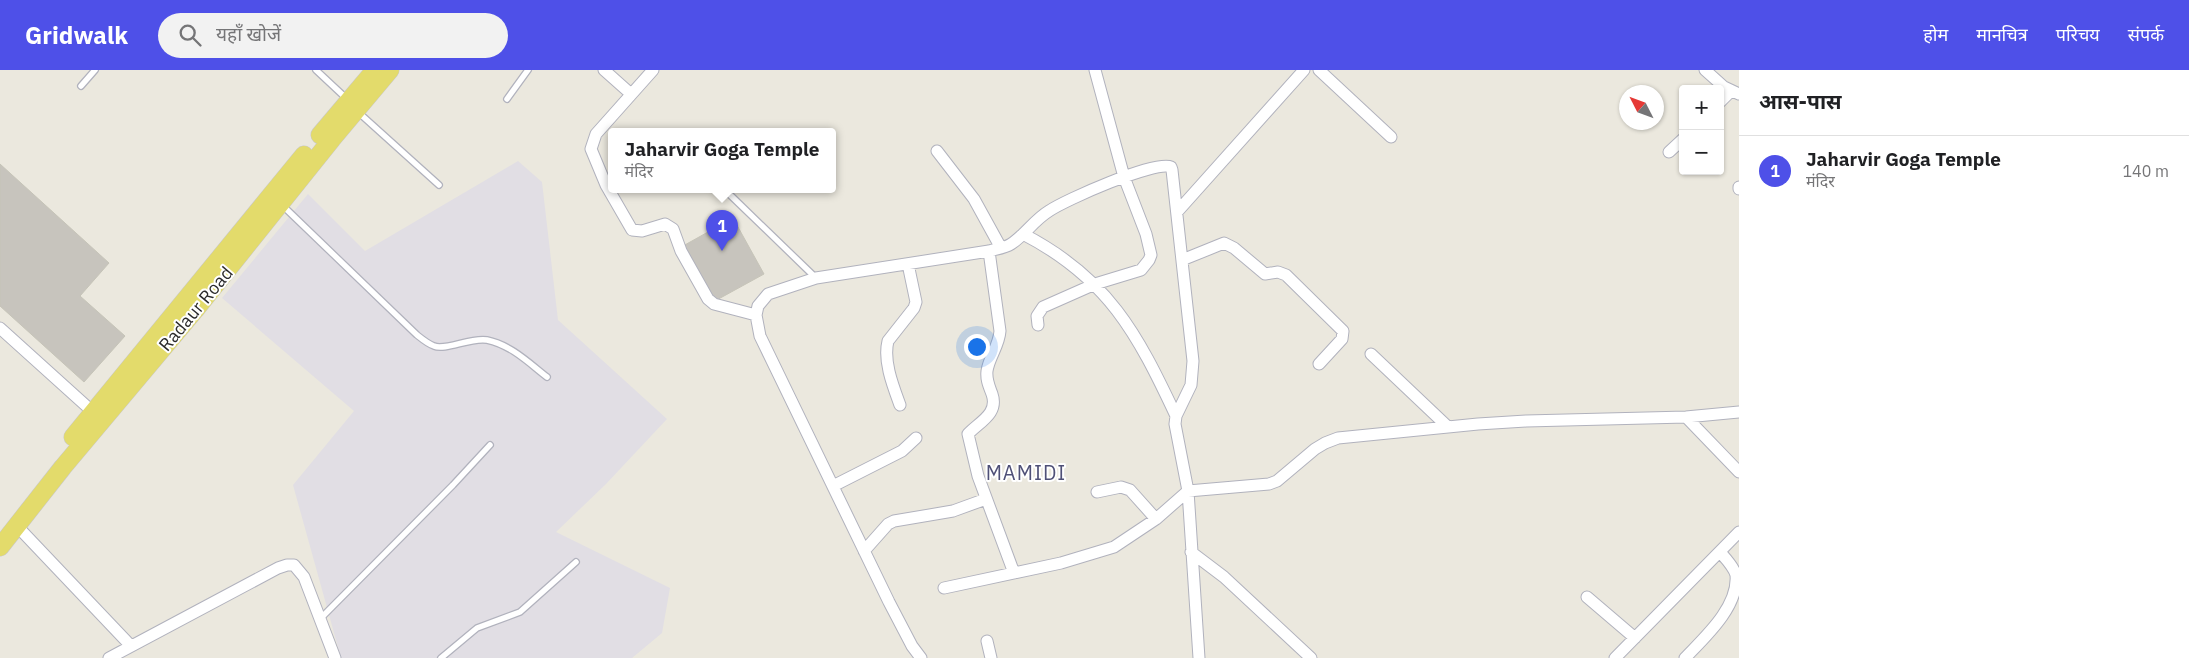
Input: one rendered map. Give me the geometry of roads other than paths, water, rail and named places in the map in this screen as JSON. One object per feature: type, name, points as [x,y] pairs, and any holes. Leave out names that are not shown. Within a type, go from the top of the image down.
[{"type":"main road","name":"Radaur Road","points":[[8,528],[63,467],[202,302],[281,203],[352,106],[375,70]]},
{"type":"main road","name":"Radaur Road","points":[[0,547],[8,528],[93,412],[352,106],[390,70]]},
{"type":"street","points":[[604,70],[631,94]]},
{"type":"street","points":[[608,189],[591,149],[596,134],[653,70]]},
{"type":"street","points":[[1038,325],[1037,316],[1042,307],[1095,284],[1135,272],[1149,260],[1151,249],[1124,176],[1095,70]]},
{"type":"street","points":[[1177,212],[1304,70]]},
{"type":"street","points":[[1319,70],[1391,137]]},
{"type":"street","points":[[1705,70],[1735,93],[1724,100]]},
{"type":"street","points":[[1669,152],[1679,143]]},
{"type":"street","points":[[937,151],[974,199],[995,250],[1000,331],[999,341],[987,371],[986,379],[993,397],[992,406],[989,416],[984,422],[968,434],[978,476],[1014,573]]},
{"type":"street","points":[[921,658],[912,646],[889,602],[760,336],[756,315],[758,306],[768,294],[816,278],[995,250],[1010,246],[1031,225],[1050,210],[1124,176],[1162,164],[1170,167],[1177,212],[1193,361],[1193,377],[1176,416],[1176,438],[1188,491],[1199,658]]},
{"type":"street","points":[[610,193],[628,226],[636,232],[661,225],[670,226],[673,229],[681,251],[708,300],[714,304],[756,315]]},
{"type":"street","points":[[1023,234],[1074,266],[1095,284],[1113,304],[1149,359],[1176,416]]},
{"type":"street","points":[[1182,260],[1224,243],[1234,248],[1265,274],[1278,272],[1286,275],[1343,331],[1342,339],[1319,364]]},
{"type":"street","points":[[900,405],[893,384],[886,347],[888,341],[914,308],[916,302],[908,264]]},
{"type":"street","points":[[0,328],[93,412]]},
{"type":"street","points":[[1371,354],[1448,427]]},
{"type":"street","points":[[944,588],[1061,563],[1114,546],[1156,519],[1188,491],[1277,482],[1315,449],[1338,438],[1526,421],[1686,417],[1739,412]]},
{"type":"street","points":[[1686,417],[1739,472]]},
{"type":"street","points":[[834,486],[902,450],[916,438]]},
{"type":"street","points":[[1097,492],[1125,488],[1130,490],[1156,519]]},
{"type":"street","points":[[864,551],[888,524],[894,521],[953,511],[986,499]]},
{"type":"street","points":[[8,528],[131,646]]},
{"type":"street","points":[[1616,658],[1739,532]]},
{"type":"street","points":[[1192,552],[1224,577],[1310,658]]},
{"type":"street","points":[[1685,658],[1734,605],[1738,579],[1736,572],[1720,552]]},
{"type":"street","points":[[109,658],[278,568],[294,565],[304,576],[335,658]]},
{"type":"street","points":[[1588,597],[1635,638]]},
{"type":"street","points":[[987,641],[991,658]]},
{"type":"lane","points":[[81,86],[95,70]]},
{"type":"lane","points":[[316,70],[352,106],[439,185]]},
{"type":"lane","points":[[507,99],[528,70]]},
{"type":"lane","points":[[729,193],[816,278]]},
{"type":"lane","points":[[281,203],[417,335],[429,344],[435,347],[442,347],[471,340],[489,341],[521,356],[547,377]]},
{"type":"lane","points":[[321,618],[490,445]]},
{"type":"lane","points":[[441,658],[477,628],[520,612],[576,562]]},
{"type":"place","name":"Jaharvir Goga Temple","points":[[722,251]]},
{"type":"district","name":"MAMIDI","points":[[1026,473]]}]
